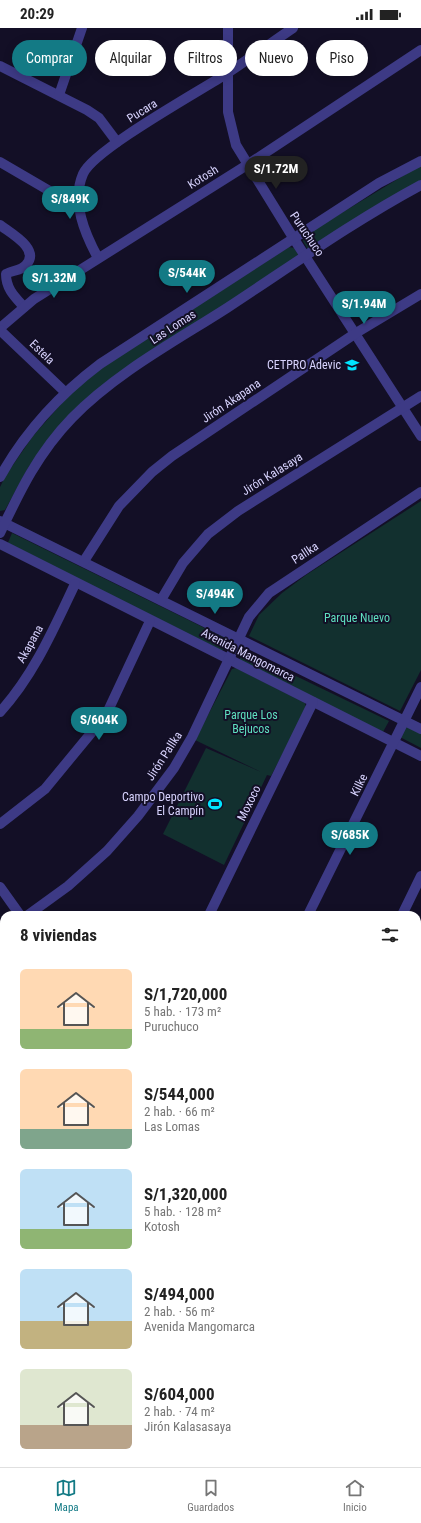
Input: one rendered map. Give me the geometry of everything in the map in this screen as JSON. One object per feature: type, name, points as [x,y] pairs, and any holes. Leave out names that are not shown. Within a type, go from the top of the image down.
[{"type":"street","points":[[59,95],[82,28]]},
{"type":"street","name":"Puruchuco","points":[[228,28],[228,40]]},
{"type":"street","name":"Pucara","points":[[237,67],[293,28]]},
{"type":"street","name":"Kotosh","points":[[0,329],[24,307],[98,258],[248,165],[421,50]]},
{"type":"street","points":[[0,66],[88,110],[99,118],[117,142]]},
{"type":"street","name":"Pucara","points":[[98,258],[86,234],[79,204],[82,175],[88,166],[117,142],[223,76]]},
{"type":"street","name":"Puruchuco","points":[[228,76],[227,92],[231,128],[236,145],[294,239],[421,436]]},
{"type":"street","name":"Las Lomas","points":[[0,477],[28,434],[65,392],[80,379],[121,349],[379,184],[421,161]]},
{"type":"street","points":[[0,162],[60,197],[79,204]]},
{"type":"street","name":"Las Lomas","points":[[0,533],[2,522],[41,456],[72,419],[106,387],[306,256],[421,185]]},
{"type":"street","points":[[0,225],[25,244],[28,250],[30,257],[27,265],[6,274],[6,280],[10,291],[24,307]]},
{"type":"street","name":"Jirón Akapana","points":[[84,561],[119,506],[152,472],[172,456],[356,333],[421,294]]},
{"type":"street","name":"Estela","points":[[0,329],[65,392]]},
{"type":"street","name":"Jirón Kalasaya","points":[[162,600],[183,563],[208,534],[238,511],[421,396]]},
{"type":"street","name":"Pallka","points":[[230,660],[249,617],[269,593],[421,492]]},
{"type":"street","name":"Avenida Mangomarca","points":[[2,522],[84,561],[239,640],[421,729]]},
{"type":"street","name":"Avenida Mangomarca","points":[[0,544],[75,584],[421,756]]},
{"type":"street","name":"Akapana","points":[[0,712],[24,680],[46,645],[75,584]]},
{"type":"street","points":[[0,824],[45,790],[106,715],[150,621]]},
{"type":"street","name":"Jirón Pallka","points":[[33,911],[74,881],[107,851],[138,816],[174,768],[192,738],[230,660]]},
{"type":"street","name":"Kilke","points":[[310,911],[421,687]]},
{"type":"street","name":"Moxoco","points":[[211,911],[313,702]]},
{"type":"street","points":[[404,911],[421,876]]},
{"type":"street","points":[[0,887],[17,911]]},
{"type":"green space","points":[[421,165],[421,180],[312,248],[307,248],[303,241],[305,235]]},
{"type":"green space","points":[[289,247],[294,248],[298,254],[297,258],[107,381],[29,466],[5,510],[0,511],[0,487],[6,475],[33,436],[69,395],[102,368]]},
{"type":"green space","name":"Parque Nuevo","points":[[421,501],[421,670],[400,711],[249,636],[259,615],[282,593],[306,575]]},
{"type":"green space","points":[[12,533],[227,639],[228,644],[226,649],[221,650],[7,545]]},
{"type":"green space","points":[[244,651],[389,721],[383,732],[239,660]]},
{"type":"green space","name":"Parque Los Bejucos","points":[[236,668],[305,703],[306,709],[271,776],[267,775],[224,865],[163,834],[206,748],[261,772],[195,740],[232,669]]},
{"type":"green space","points":[[406,726],[421,733],[421,748],[400,737]]},
{"type":"place","name":"CETPRO Adevic","points":[[352,365]]},
{"type":"place","name":"Campo Deportivo El Campín","points":[[215,804]]}]
